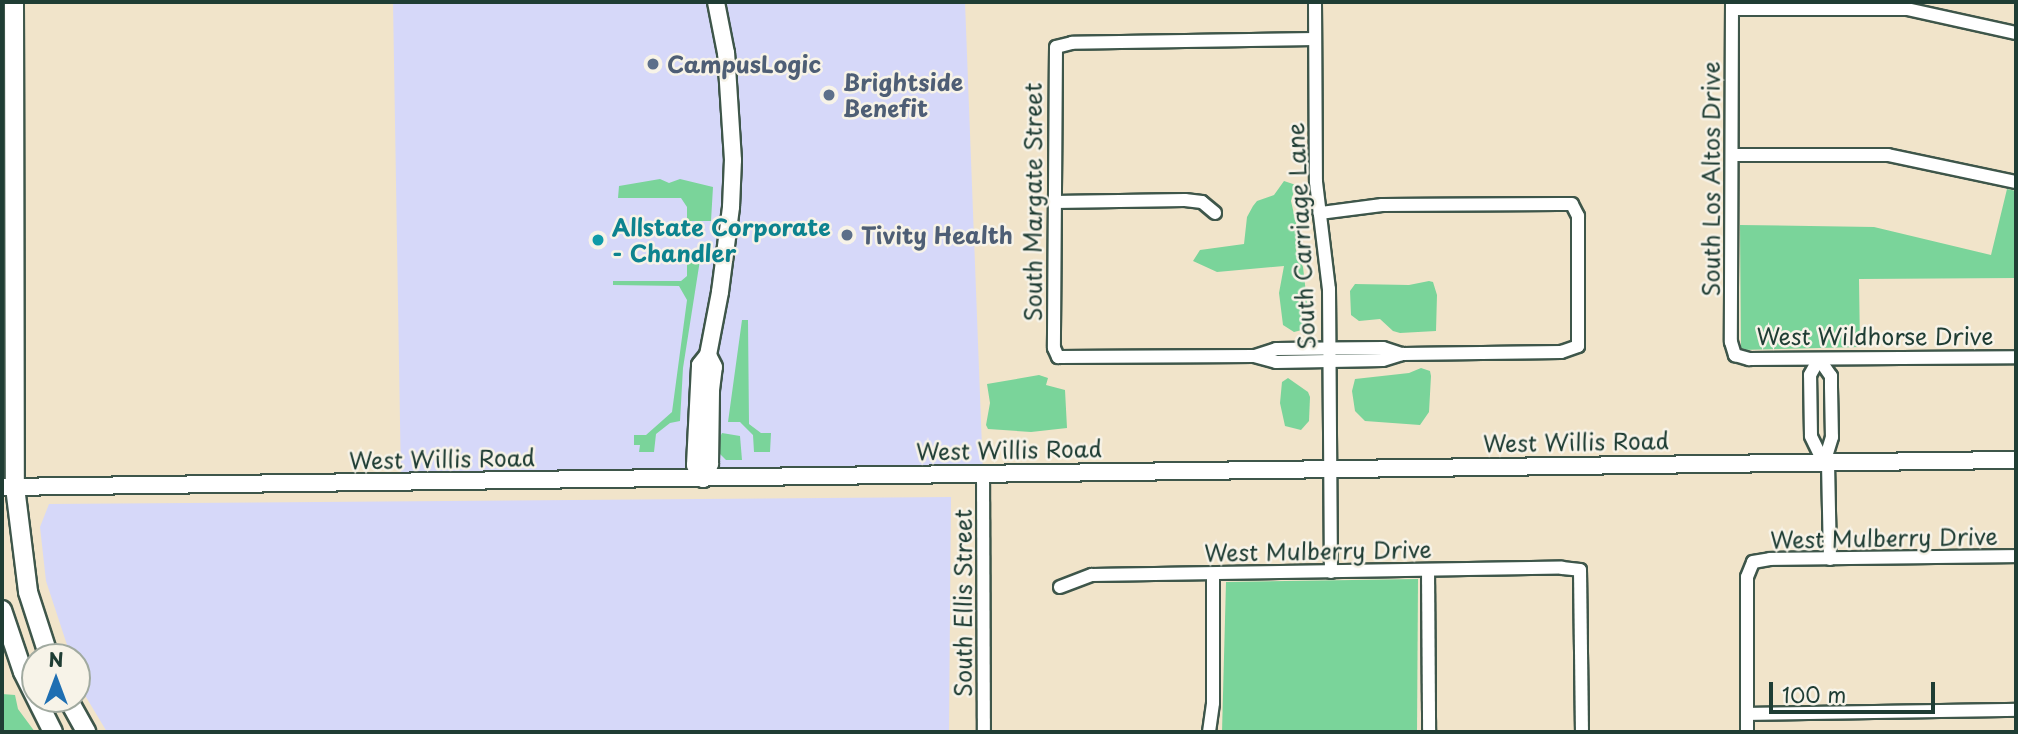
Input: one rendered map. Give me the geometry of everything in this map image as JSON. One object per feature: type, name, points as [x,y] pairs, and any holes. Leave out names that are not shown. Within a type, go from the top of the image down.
[{"type":"main road","points":[[14,2],[14,236],[8,487],[28,592],[44,643]]},
{"type":"main road","points":[[2,118],[4,130],[15,145]]},
{"type":"main road","points":[[2,211],[14,236]]},
{"type":"main road","points":[[2,610],[23,672],[53,732]]},
{"type":"main road","points":[[76,713],[86,732]]},
{"type":"street","points":[[703,479],[710,464],[714,367],[708,355],[726,250],[733,160],[726,53],[716,2]]},
{"type":"street","name":"South Carriage Lane","points":[[1315,2],[1316,182],[1329,289],[1331,572]]},
{"type":"street","points":[[1731,5],[1907,9],[2016,33]]},
{"type":"street","name":"South Los Altos Drive","points":[[1731,5],[1731,342],[1735,355]]},
{"type":"street","name":"South Margate Street","points":[[1315,39],[1072,43],[1056,47],[1054,348],[1058,358],[1254,356],[1276,349],[1329,354]]},
{"type":"street","points":[[1732,155],[1888,155],[2016,182]]},
{"type":"street","points":[[1054,202],[1185,200],[1202,202],[1215,213]]},
{"type":"street","points":[[1320,213],[1382,205],[1572,204],[1578,216],[1578,346],[1561,352],[1403,354],[1383,348],[1329,354]]},
{"type":"street","name":"West Wildhorse Drive","points":[[1735,355],[1749,359],[2016,357]]},
{"type":"street","points":[[1826,463],[1811,436],[1810,375],[1819,359],[1831,376],[1832,437],[1826,463],[1830,558]]},
{"type":"street","name":"West Willis Road","points":[[8,487],[2016,460]]},
{"type":"street","name":"South Ellis Street","points":[[983,474],[984,732]]},
{"type":"street","name":"West Mulberry Drive","points":[[1749,714],[1747,577],[1753,562],[1830,558],[2016,556]]},
{"type":"street","name":"West Mulberry Drive","points":[[1060,587],[1092,575],[1562,568],[1580,570],[1582,732]]},
{"type":"street","points":[[1428,570],[1429,732]]},
{"type":"street","points":[[1209,732],[1213,703],[1213,573]]},
{"type":"street","points":[[1746,732],[1749,714],[2016,710]]},
{"type":"shaded area","points":[[393,2],[965,2],[983,474],[401,482]]},
{"type":"shaded area","points":[[951,497],[949,732],[107,732],[91,705],[91,643],[66,643],[46,581],[40,527],[49,504]]},
{"type":"green space","points":[[660,179],[669,183],[680,179],[713,187],[711,221],[687,221],[687,207],[681,198],[618,198],[619,186]]},
{"type":"green space","points":[[1284,181],[1296,185],[1291,201],[1298,232],[1296,250],[1303,267],[1308,310],[1307,324],[1302,330],[1294,332],[1283,325],[1279,293],[1284,266],[1217,272],[1193,261],[1200,250],[1244,244],[1247,217],[1253,206],[1257,201],[1274,195]]},
{"type":"green space","points":[[2007,189],[2016,191],[2016,278],[1859,279],[1860,347],[1741,350],[1740,225],[1874,227],[1991,255]]},
{"type":"green space","points":[[687,258],[700,260],[683,368],[680,421],[670,423],[656,434],[654,452],[639,452],[640,445],[634,445],[634,435],[646,435],[672,412],[687,300],[679,286],[613,285],[613,281],[681,281],[687,276]]},
{"type":"green space","points":[[1433,282],[1437,295],[1436,331],[1400,333],[1393,331],[1380,319],[1359,321],[1351,315],[1350,291],[1355,284],[1409,285]]},
{"type":"green space","points":[[742,320],[748,320],[749,424],[761,433],[771,433],[770,452],[754,452],[753,435],[740,422],[728,422]]},
{"type":"green space","points":[[1421,368],[1430,371],[1431,376],[1429,412],[1420,425],[1365,421],[1355,411],[1352,391],[1355,379],[1409,373]]},
{"type":"green space","points":[[1039,375],[1048,378],[1046,385],[1065,390],[1067,428],[1031,432],[988,429],[986,425],[990,403],[987,384]]},
{"type":"green space","points":[[1288,378],[1308,392],[1310,397],[1309,421],[1301,430],[1285,426],[1280,403],[1282,382]]},
{"type":"green space","points":[[722,433],[740,436],[742,460],[726,460],[718,452],[717,443]]},
{"type":"green space","points":[[1418,579],[1417,732],[1222,732],[1226,582]]},
{"type":"green space","points":[[2,694],[15,695],[18,709],[35,732],[2,732]]},
{"type":"place","name":"CampusLogic","points":[[653,64]]},
{"type":"place","name":"Brightside Benefit","points":[[829,95]]},
{"type":"place","name":"Tivity Health","points":[[847,235]]},
{"type":"place","name":"Allstate Corporate - Chandler","points":[[598,240]]}]
